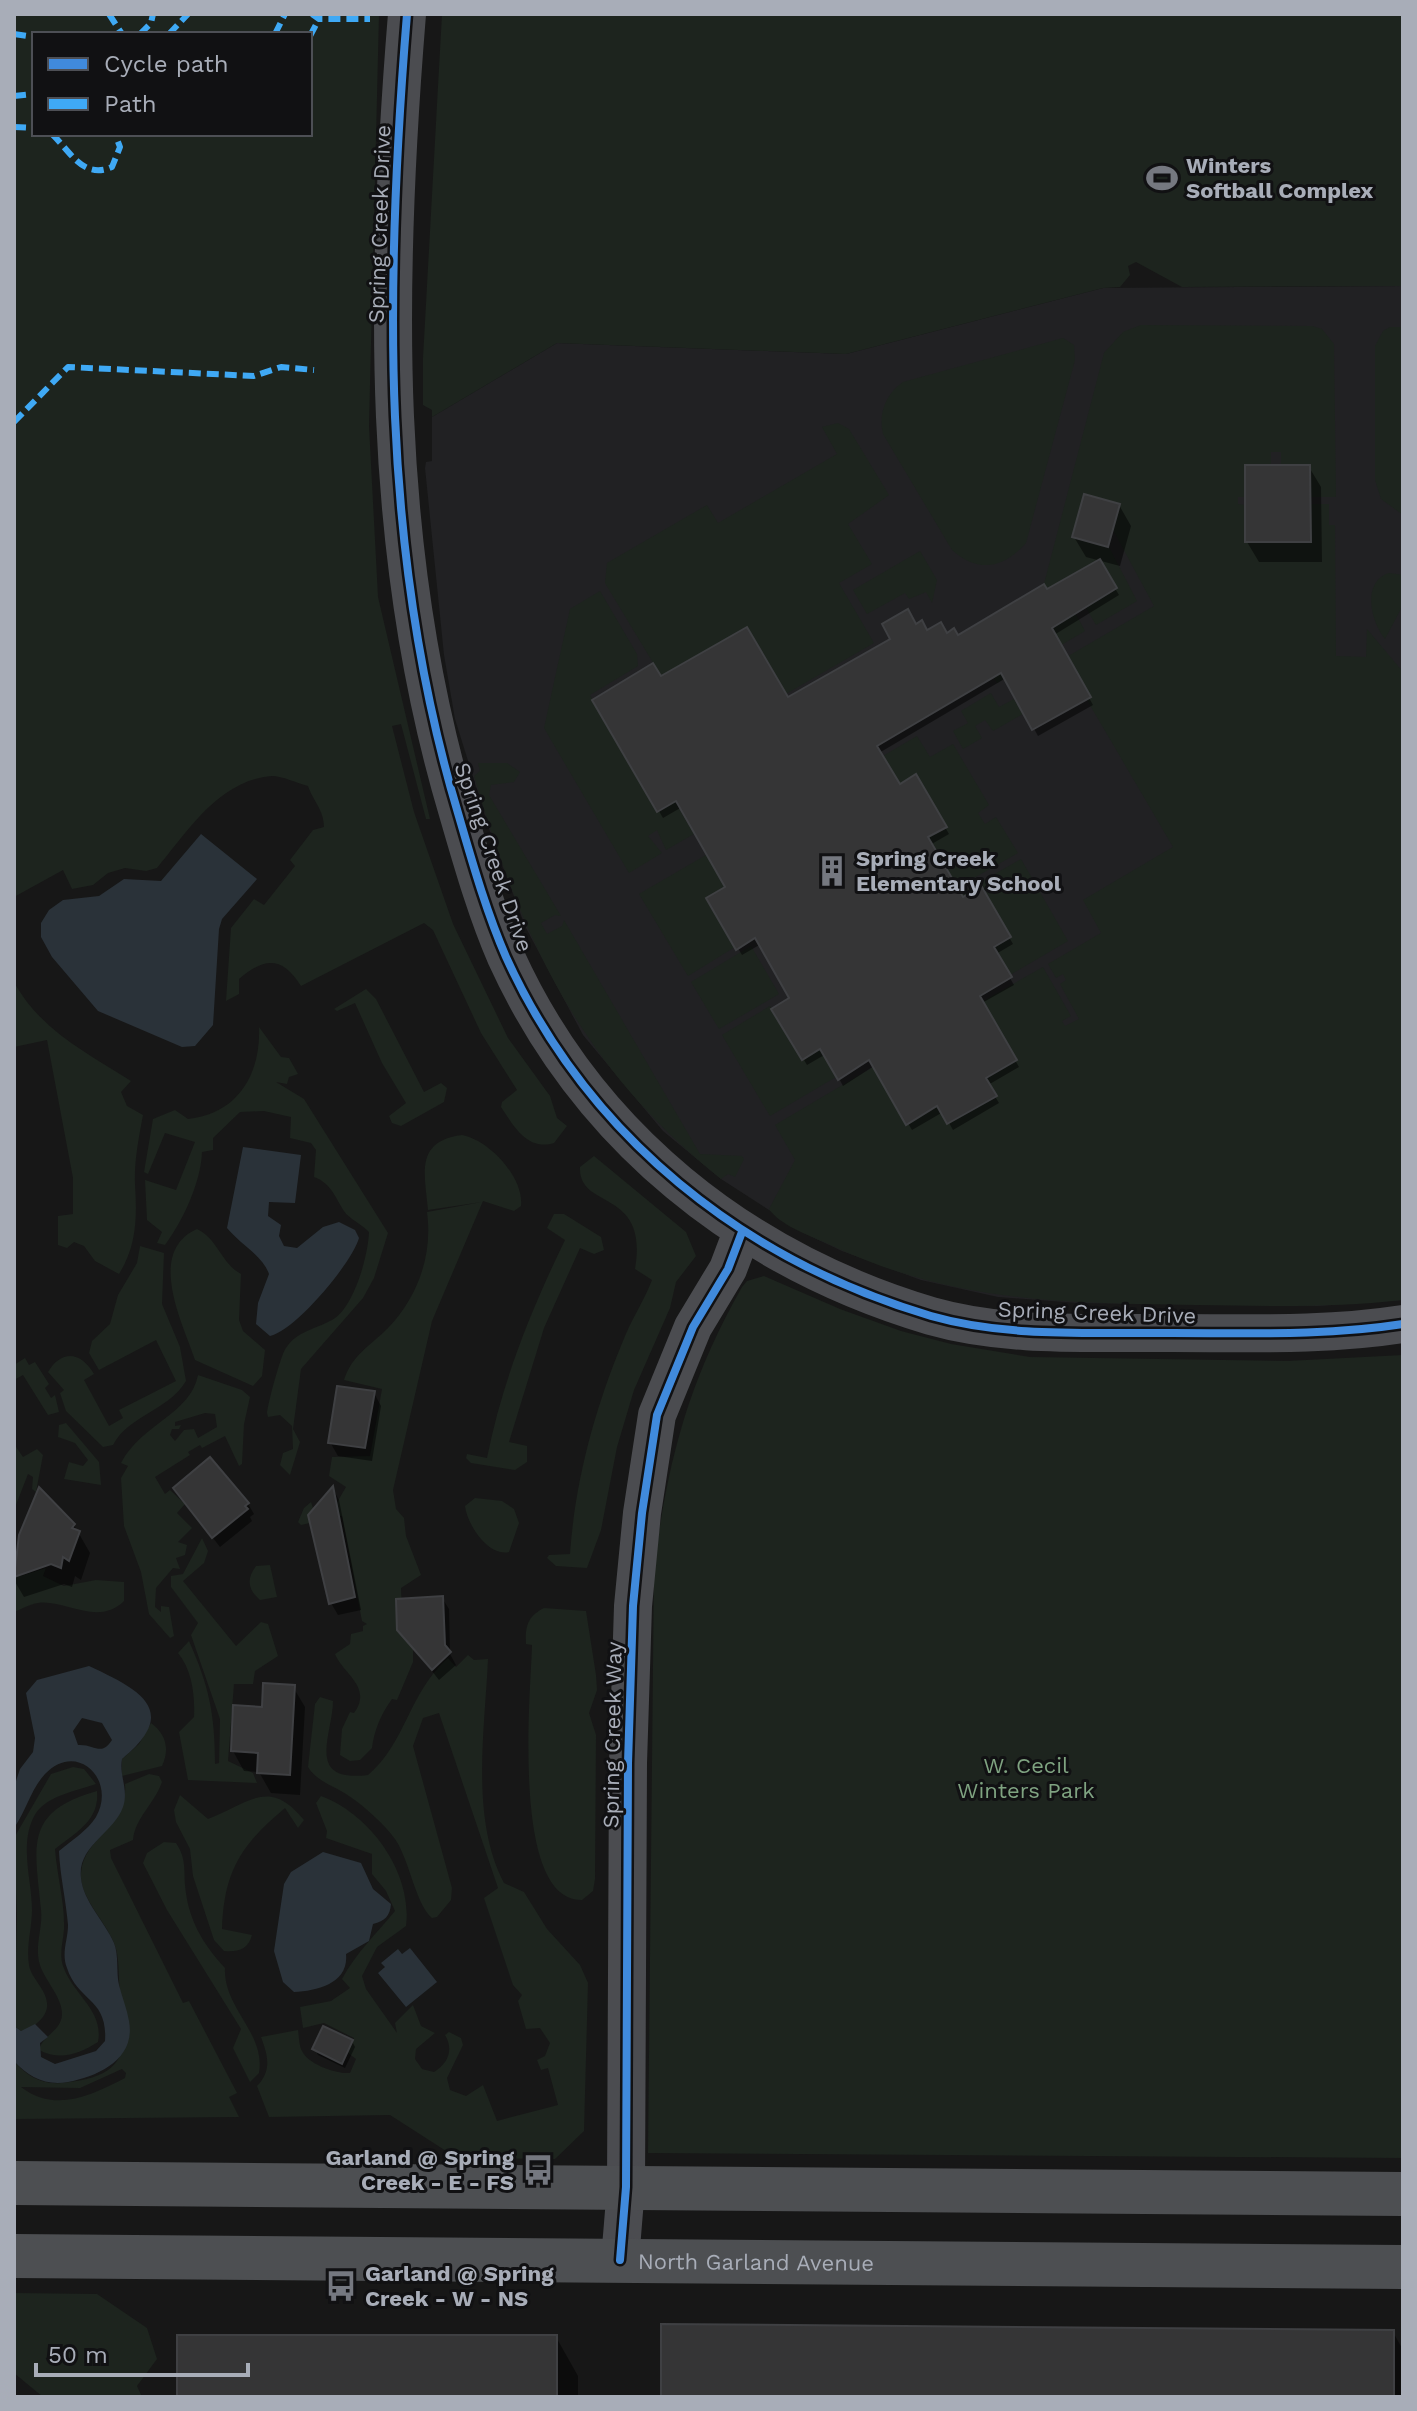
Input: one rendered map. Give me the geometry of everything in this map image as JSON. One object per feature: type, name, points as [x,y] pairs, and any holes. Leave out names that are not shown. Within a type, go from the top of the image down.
[{"type":"main road","points":[[14,2183],[1403,2194]]},
{"type":"main road","name":"North Garland Avenue","points":[[14,2256],[1403,2267]]},
{"type":"street","name":"Spring Creek Drive","points":[[407,14],[393,302],[394,456],[414,628],[431,721],[481,888],[505,955],[536,1015],[609,1118],[689,1193],[764,1247],[850,1287],[934,1317],[989,1327],[1047,1331],[1304,1334],[1403,1324]]},
{"type":"street","name":"Spring Creek Way","points":[[620,2260],[626,2187],[628,1763],[633,1606],[642,1513],[662,1403],[693,1327],[728,1269],[742,1232]]},
{"type":"shaded area","points":[[1403,286],[1403,1300],[1318,1306],[1078,1303],[998,1297],[921,1280],[842,1251],[806,1234],[721,1179],[663,1131],[583,1035],[526,928],[492,838],[455,719],[444,655],[425,468],[426,462],[432,461],[432,417],[557,343],[846,354],[1103,288]]},
{"type":"shaded area","points":[[201,834],[257,879],[222,919],[213,1025],[195,1046],[182,1047],[98,1011],[52,957],[41,937],[41,923],[49,910],[63,900],[99,896],[124,879],[161,881]]},
{"type":"shaded area","points":[[243,1147],[301,1155],[295,1203],[269,1202],[268,1216],[281,1225],[279,1236],[284,1246],[297,1248],[323,1227],[339,1222],[355,1230],[359,1238],[346,1263],[321,1294],[293,1322],[270,1336],[256,1324],[258,1303],[269,1274],[262,1261],[227,1228]]},
{"type":"shaded area","points":[[89,1666],[137,1693],[151,1714],[149,1727],[140,1742],[122,1759],[123,1807],[112,1825],[90,1848],[81,1867],[86,1895],[116,1948],[118,1980],[130,2034],[127,2046],[113,2064],[92,2075],[60,2083],[38,2079],[14,2061],[14,2026],[21,2031],[35,2024],[48,2037],[40,2043],[41,2057],[55,2064],[96,2051],[105,2041],[102,2016],[78,1988],[65,1962],[68,1925],[59,1851],[96,1817],[101,1790],[98,1778],[81,1763],[69,1761],[57,1765],[40,1780],[14,1828],[14,1787],[20,1769],[33,1752],[35,1738],[26,1693],[37,1680]],"holes":[[[82,1718],[102,1723],[112,1740],[108,1745],[101,1749],[78,1745],[73,1731]]]},
{"type":"shaded area","points":[[323,1852],[361,1863],[373,1889],[391,1904],[388,1915],[373,1924],[369,1941],[346,1954],[346,1964],[337,1979],[313,1990],[294,1992],[283,1982],[274,1951],[284,1884],[291,1872]]},
{"type":"shaded area","points":[[410,1948],[437,1982],[406,2007],[378,1973],[385,1967],[381,1963],[398,1949],[402,1954]]},
{"type":"green space","points":[[14,14],[379,14],[369,426],[378,597],[430,819],[426,819],[401,724],[392,726],[414,812],[453,924],[508,1038],[550,1096],[557,1118],[567,1126],[554,1143],[545,1145],[523,1136],[511,1122],[501,1107],[502,1102],[517,1090],[481,1033],[433,930],[424,923],[301,986],[280,965],[273,963],[257,967],[239,979],[239,994],[226,1001],[231,928],[254,899],[264,905],[295,866],[290,860],[313,830],[324,827],[308,786],[272,776],[236,787],[206,810],[157,868],[146,871],[125,868],[108,873],[93,885],[72,889],[63,870],[14,897]]},
{"type":"green space","name":"Winters Softball Complex","points":[[442,14],[1403,14],[1403,286],[1182,287],[1136,262],[1128,266],[1130,275],[1120,287],[1103,288],[846,354],[557,343],[432,417],[432,410],[423,405],[423,358]]},
{"type":"green space","points":[[1141,325],[1312,326],[1322,329],[1334,344],[1336,497],[1311,497],[1310,465],[1281,465],[1281,452],[1271,452],[1271,465],[1245,465],[1245,497],[1238,497],[1238,504],[1245,505],[1246,542],[1311,542],[1311,504],[1329,504],[1329,525],[1335,525],[1336,656],[1366,657],[1367,629],[1403,672],[1403,1300],[1248,1306],[1099,1303],[1007,1296],[918,1278],[872,1263],[795,1229],[769,1209],[795,1160],[775,1125],[873,1067],[906,1124],[937,1106],[948,1124],[996,1096],[986,1078],[1017,1060],[983,1001],[1043,967],[1071,1016],[1062,1021],[1065,1026],[1079,1019],[1060,984],[1066,980],[1063,974],[1056,978],[1048,964],[1101,933],[1083,900],[1173,847],[1087,700],[1091,697],[1071,662],[1046,669],[1154,606],[1113,530],[1120,504],[1084,494],[1072,537],[1109,547],[1137,601],[1096,625],[1085,606],[1099,559],[1059,582],[1085,631],[997,683],[990,672],[1065,619],[1044,584],[1104,353],[1123,332]]},
{"type":"green space","points":[[1390,327],[1403,327],[1403,515],[1381,499],[1375,480],[1375,346],[1383,331]]},
{"type":"green space","points":[[1063,338],[1074,345],[1075,360],[1026,543],[999,563],[981,565],[971,562],[952,550],[883,434],[885,405],[892,392],[903,382]]},
{"type":"green space","points":[[838,423],[849,429],[889,495],[848,524],[872,564],[839,583],[874,643],[786,694],[747,627],[661,676],[605,583],[607,563],[707,505],[718,523],[837,454],[822,427]]},
{"type":"green space","points":[[920,551],[937,580],[932,603],[926,592],[909,599],[905,593],[867,614],[853,590]]},
{"type":"green space","points":[[1389,573],[1403,575],[1403,605],[1385,639],[1376,623],[1371,603],[1375,585]]},
{"type":"green space","points":[[600,591],[637,654],[638,666],[590,695],[657,812],[675,802],[694,834],[666,850],[657,830],[648,836],[662,853],[629,873],[544,728],[570,609]]},
{"type":"green space","points":[[991,693],[999,707],[1014,699],[1023,714],[993,731],[985,720],[975,726],[982,738],[963,749],[953,731],[968,723],[961,711]]},
{"type":"green space","points":[[917,736],[930,757],[953,744],[989,805],[978,813],[985,824],[996,817],[1018,853],[958,887],[928,837],[946,826],[917,774],[900,784],[883,756]]},
{"type":"green space","points":[[478,763],[507,763],[520,772],[514,782],[491,785],[489,795],[561,916],[555,915],[541,923],[547,934],[562,926],[564,920],[700,1154],[742,1156],[744,1159],[735,1177],[728,1174],[721,1179],[673,1137],[631,1093],[595,1047],[564,998],[513,894],[474,776],[480,771]]},
{"type":"green space","points":[[706,855],[725,887],[707,898],[735,947],[688,976],[639,894]]},
{"type":"green space","points":[[1021,859],[1068,941],[1010,975],[994,947],[1011,936],[982,887],[963,897],[961,893]]},
{"type":"green space","points":[[751,946],[779,994],[719,1029],[691,982]]},
{"type":"green space","points":[[14,982],[37,1014],[51,1027],[131,1081],[121,1092],[127,1106],[143,1115],[135,1167],[134,1230],[119,1274],[95,1261],[84,1246],[74,1242],[67,1248],[58,1245],[58,1216],[73,1214],[73,1178],[47,1040],[14,1047]]},
{"type":"green space","points":[[366,989],[376,999],[424,1092],[441,1083],[447,1088],[444,1102],[401,1126],[392,1123],[389,1116],[406,1103],[382,1063],[355,1003],[337,1011],[334,1009]]},
{"type":"green space","points":[[770,1006],[802,1060],[820,1049],[836,1077],[770,1116],[722,1035]]},
{"type":"green space","points":[[259,1027],[281,1057],[289,1058],[298,1074],[289,1077],[287,1084],[276,1082],[304,1099],[388,1233],[374,1278],[363,1298],[301,1369],[293,1429],[300,1442],[290,1475],[280,1465],[283,1453],[293,1449],[292,1426],[280,1415],[268,1417],[267,1413],[281,1359],[290,1342],[332,1320],[347,1305],[363,1267],[369,1232],[346,1214],[329,1187],[314,1177],[316,1150],[311,1143],[290,1138],[291,1117],[264,1111],[240,1112],[213,1138],[213,1150],[202,1152],[190,1201],[165,1245],[157,1243],[162,1232],[147,1220],[145,1180],[176,1190],[195,1142],[165,1133],[148,1174],[144,1172],[153,1119],[175,1110],[188,1119],[205,1116],[233,1100],[251,1075],[259,1044]]},
{"type":"green space","points":[[462,1135],[483,1144],[503,1162],[517,1183],[521,1206],[514,1211],[483,1201],[432,1321],[393,1490],[396,1509],[404,1518],[406,1536],[421,1575],[401,1588],[403,1636],[413,1647],[413,1662],[397,1700],[392,1699],[381,1717],[372,1748],[360,1760],[350,1761],[340,1755],[342,1729],[350,1712],[354,1713],[359,1704],[360,1696],[355,1681],[335,1654],[350,1644],[351,1634],[363,1631],[363,1626],[367,1624],[362,1621],[342,1516],[301,1525],[298,1522],[304,1508],[311,1502],[314,1511],[329,1516],[346,1487],[329,1476],[332,1457],[370,1456],[382,1389],[344,1380],[357,1357],[399,1316],[415,1289],[428,1243],[427,1212],[482,1202],[428,1210],[425,1172],[429,1152],[436,1144]]},
{"type":"green space","points":[[594,1156],[686,1232],[696,1256],[676,1282],[670,1308],[634,1390],[617,1447],[601,1530],[587,1568],[556,1566],[547,1558],[549,1555],[570,1554],[576,1499],[595,1419],[623,1341],[652,1280],[635,1269],[637,1243],[632,1225],[623,1212],[582,1181],[580,1167]]},
{"type":"green space","points":[[554,1214],[564,1214],[601,1237],[604,1250],[594,1254],[580,1248],[544,1328],[509,1442],[527,1446],[527,1462],[515,1470],[471,1463],[466,1458],[467,1454],[487,1458],[519,1347],[565,1240],[547,1228]]},
{"type":"green space","points":[[197,1229],[241,1274],[239,1320],[243,1331],[265,1350],[262,1376],[253,1386],[195,1360],[183,1328],[172,1290],[173,1254],[182,1240]]},
{"type":"green space","points":[[140,1246],[164,1253],[162,1304],[180,1347],[186,1381],[169,1399],[129,1427],[113,1445],[103,1447],[66,1411],[60,1393],[64,1390],[48,1372],[65,1357],[83,1361],[94,1374],[84,1380],[109,1426],[123,1418],[119,1410],[176,1381],[156,1340],[99,1370],[89,1353],[92,1341],[110,1324],[118,1295],[137,1263]]},
{"type":"green space","name":"W. Cecil Winters Park","points":[[764,1276],[901,1331],[951,1344],[1030,1357],[1287,1361],[1403,1355],[1403,2158],[648,2153],[654,1567],[666,1491],[694,1389],[742,1287],[747,1281]]},
{"type":"green space","points":[[25,1358],[29,1365],[35,1362],[49,1384],[45,1388],[51,1398],[55,1395],[59,1412],[48,1415],[23,1375],[14,1380],[14,1365]]},
{"type":"green space","points":[[198,1375],[242,1390],[250,1397],[244,1424],[242,1464],[239,1466],[225,1436],[188,1452],[190,1455],[155,1477],[165,1494],[170,1490],[185,1504],[177,1513],[192,1528],[178,1542],[187,1545],[185,1555],[176,1558],[180,1569],[173,1568],[156,1588],[155,1607],[161,1612],[161,1606],[169,1607],[174,1636],[170,1638],[149,1614],[141,1572],[124,1526],[121,1478],[128,1466],[121,1463],[130,1449],[176,1410],[193,1389]],"holes":[[[205,1413],[215,1414],[217,1427],[198,1438],[194,1429],[184,1430],[175,1441],[170,1435],[172,1429],[179,1429],[181,1425],[175,1426],[175,1422]]]},
{"type":"green space","points":[[66,1423],[99,1462],[101,1485],[64,1479],[69,1462],[83,1466],[88,1460],[75,1443],[58,1437],[59,1425]]},
{"type":"green space","points":[[14,1444],[23,1457],[37,1449],[43,1455],[36,1492],[32,1489],[33,1477],[28,1474],[14,1510]]},
{"type":"green space","points":[[475,1498],[502,1501],[514,1509],[519,1523],[509,1552],[501,1552],[486,1544],[474,1530],[465,1506]]},
{"type":"green space","points":[[202,1538],[208,1551],[204,1563],[183,1581],[236,1646],[261,1622],[268,1624],[278,1656],[255,1671],[253,1684],[234,1684],[228,1761],[253,1773],[257,1783],[188,1780],[179,1732],[194,1717],[194,1700],[192,1683],[178,1653],[189,1641],[210,1701],[215,1764],[219,1763],[220,1719],[191,1635],[198,1623],[171,1587],[171,1576],[183,1574]]},
{"type":"green space","points":[[270,1565],[277,1597],[260,1600],[251,1588],[251,1575],[256,1566]]},
{"type":"green space","points":[[46,1568],[43,1576],[64,1586],[96,1580],[124,1582],[124,1601],[103,1612],[48,1603],[14,1612],[14,1573],[21,1576]]},
{"type":"green space","points":[[544,1608],[586,1611],[596,1675],[597,1690],[589,1713],[596,1735],[595,1879],[593,1891],[582,1900],[559,1891],[544,1867],[534,1832],[528,1746],[532,1645],[526,1644],[526,1638],[531,1618]]},
{"type":"green space","points":[[468,1655],[474,1660],[488,1659],[482,1773],[483,1802],[493,1858],[504,1883],[524,1892],[547,1929],[580,1965],[588,1983],[584,2131],[555,2159],[457,2158],[390,2115],[269,2117],[257,2086],[267,2068],[261,2037],[298,2030],[305,2056],[330,2070],[350,2073],[356,2059],[348,2053],[354,2038],[324,2023],[303,2028],[300,2007],[331,2001],[350,1988],[342,1979],[360,1952],[395,1911],[386,1891],[372,1874],[372,1854],[326,1838],[327,1831],[316,1803],[321,1796],[356,1816],[371,1831],[395,1866],[403,1886],[406,1926],[377,1947],[362,1976],[366,1989],[397,2033],[395,2023],[413,2005],[421,2026],[435,2033],[416,2049],[415,2059],[422,2069],[434,2072],[443,2065],[449,2051],[445,2035],[449,2032],[461,2038],[463,2045],[447,2078],[450,2090],[466,2096],[483,2085],[497,2121],[558,2105],[548,2068],[541,2070],[537,2060],[545,2056],[550,2043],[540,2028],[526,2029],[518,2001],[522,1995],[513,1985],[484,1898],[498,1888],[439,1713],[423,1718],[413,1746],[452,1888],[451,1900],[437,1917],[432,1918],[426,1911],[400,1848],[390,1833],[361,1805],[321,1780],[308,1767],[315,1704],[320,1697],[333,1701],[326,1753],[329,1764],[336,1771],[348,1775],[368,1775],[391,1748],[435,1671],[448,1658],[456,1667]]},
{"type":"green space","points":[[151,1723],[165,1742],[166,1754],[162,1766],[122,1776],[122,1759],[139,1744]]},
{"type":"green space","points":[[73,1767],[84,1769],[96,1784],[63,1794],[41,1807],[28,1836],[32,1910],[29,1965],[44,1993],[47,2008],[39,2021],[21,2031],[14,2026],[17,1916],[14,1838],[51,1774]]},
{"type":"green space","points":[[149,1774],[159,1776],[162,1782],[137,1825],[133,1840],[110,1850],[111,1858],[183,2003],[189,2001],[237,2093],[229,2097],[239,2117],[14,2119],[14,2061],[34,2078],[61,2083],[101,2074],[113,2066],[120,2056],[124,2029],[117,1954],[110,1935],[84,1891],[81,1873],[90,1850],[120,1811],[125,1784]],"holes":[[[122,2069],[126,2073],[125,2078],[112,2085],[73,2099],[47,2099],[21,2087],[80,2088]]]},
{"type":"green space","points":[[97,1791],[95,1810],[85,1825],[55,1849],[64,1919],[63,1966],[92,2012],[99,2031],[98,2042],[77,2053],[54,2055],[39,2050],[61,2021],[62,2009],[38,1958],[41,1917],[37,1867],[39,1834],[56,1809]]},
{"type":"green space","points":[[180,1795],[208,1819],[259,1797],[269,1797],[280,1799],[304,1820],[298,1828],[285,1808],[246,1847],[231,1875],[222,1929],[252,1935],[242,1949],[224,1951],[214,1940],[193,1876],[190,1849],[176,1822],[174,1810]]},
{"type":"green space","points":[[164,1842],[176,1843],[179,1848],[193,1920],[209,1949],[225,1968],[230,1996],[256,2045],[259,2073],[250,2082],[233,2048],[241,2029],[167,1910],[143,1863],[147,1853]]},
{"type":"green space","points":[[14,2293],[97,2294],[147,2328],[157,2359],[137,2386],[142,2397],[43,2397],[14,2373]]},
{"type":"building","points":[[1245,465],[1310,465],[1311,542],[1245,542]]},
{"type":"building","points":[[1084,494],[1120,504],[1108,547],[1072,537]]},
{"type":"building","name":"Spring Creek Elementary School","points":[[1100,559],[1117,588],[1052,628],[1091,697],[1032,730],[1001,673],[877,746],[900,784],[916,774],[947,827],[928,837],[963,897],[982,887],[1011,937],[994,947],[1012,977],[980,996],[1017,1060],[986,1078],[997,1096],[947,1124],[937,1106],[906,1125],[869,1060],[838,1080],[820,1049],[802,1060],[771,1009],[789,998],[755,938],[736,950],[706,898],[725,887],[676,801],[657,812],[592,700],[653,663],[661,676],[747,627],[788,697],[890,639],[882,624],[908,609],[916,624],[922,620],[927,630],[941,622],[947,633],[954,628],[958,635],[1044,584],[1047,589]]},
{"type":"building","points":[[337,1386],[375,1391],[365,1448],[328,1443]]},
{"type":"building","points":[[210,1457],[249,1503],[245,1506],[248,1509],[212,1538],[173,1488]]},
{"type":"building","points":[[333,1486],[355,1597],[329,1604],[308,1515]]},
{"type":"building","points":[[39,1487],[75,1524],[72,1528],[80,1531],[69,1561],[63,1557],[61,1568],[51,1564],[14,1577],[19,1535]]},
{"type":"building","points":[[443,1596],[445,1645],[451,1652],[432,1670],[397,1630],[396,1599]]},
{"type":"building","points":[[263,1683],[295,1685],[290,1775],[257,1773],[258,1753],[231,1751],[233,1705],[262,1707]]},
{"type":"building","points":[[323,2026],[353,2040],[342,2064],[312,2049]]},
{"type":"building","points":[[661,2324],[1394,2330],[1394,2397],[661,2397]]},
{"type":"building","points":[[177,2335],[557,2335],[557,2397],[177,2397]]},
{"type":"marked path","points":[[109,14],[121,32]]},
{"type":"marked path","points":[[142,32],[151,23],[153,14]]},
{"type":"marked path","points":[[171,32],[188,14]]},
{"type":"marked path","points":[[276,32],[285,14]]},
{"type":"marked path","points":[[312,14],[319,19],[370,19]]},
{"type":"marked path","points":[[312,32],[319,19]]},
{"type":"marked path","points":[[14,34],[32,37]]},
{"type":"marked path","points":[[14,96],[32,94]]},
{"type":"marked path","points":[[14,127],[32,128]]},
{"type":"marked path","points":[[54,136],[78,162],[93,170],[112,167],[120,147],[116,136]]},
{"type":"marked path","points":[[14,422],[68,367],[254,376],[281,367],[314,370]]},
{"type":"cycle path","points":[[407,14],[395,216],[393,316],[395,417],[402,517],[414,616],[433,715],[458,813],[492,922],[506,957],[540,1022],[581,1081],[627,1135],[679,1183],[736,1225],[797,1262],[862,1292],[931,1316],[990,1328],[1081,1333],[1288,1333],[1403,1324]]},
{"type":"cycle path","points":[[620,2260],[626,2187],[628,1763],[633,1606],[642,1513],[657,1415],[693,1327],[728,1269],[742,1232]]},
{"type":"place","name":"Winters Softball Complex","points":[[1162,178]]},
{"type":"place","name":"Spring Creek Elementary School","points":[[832,871]]},
{"type":"place","name":"Garland @ Spring Creek - E - FS","points":[[538,2170]]},
{"type":"place","name":"Garland @ Spring Creek - W - NS","points":[[341,2286]]}]
